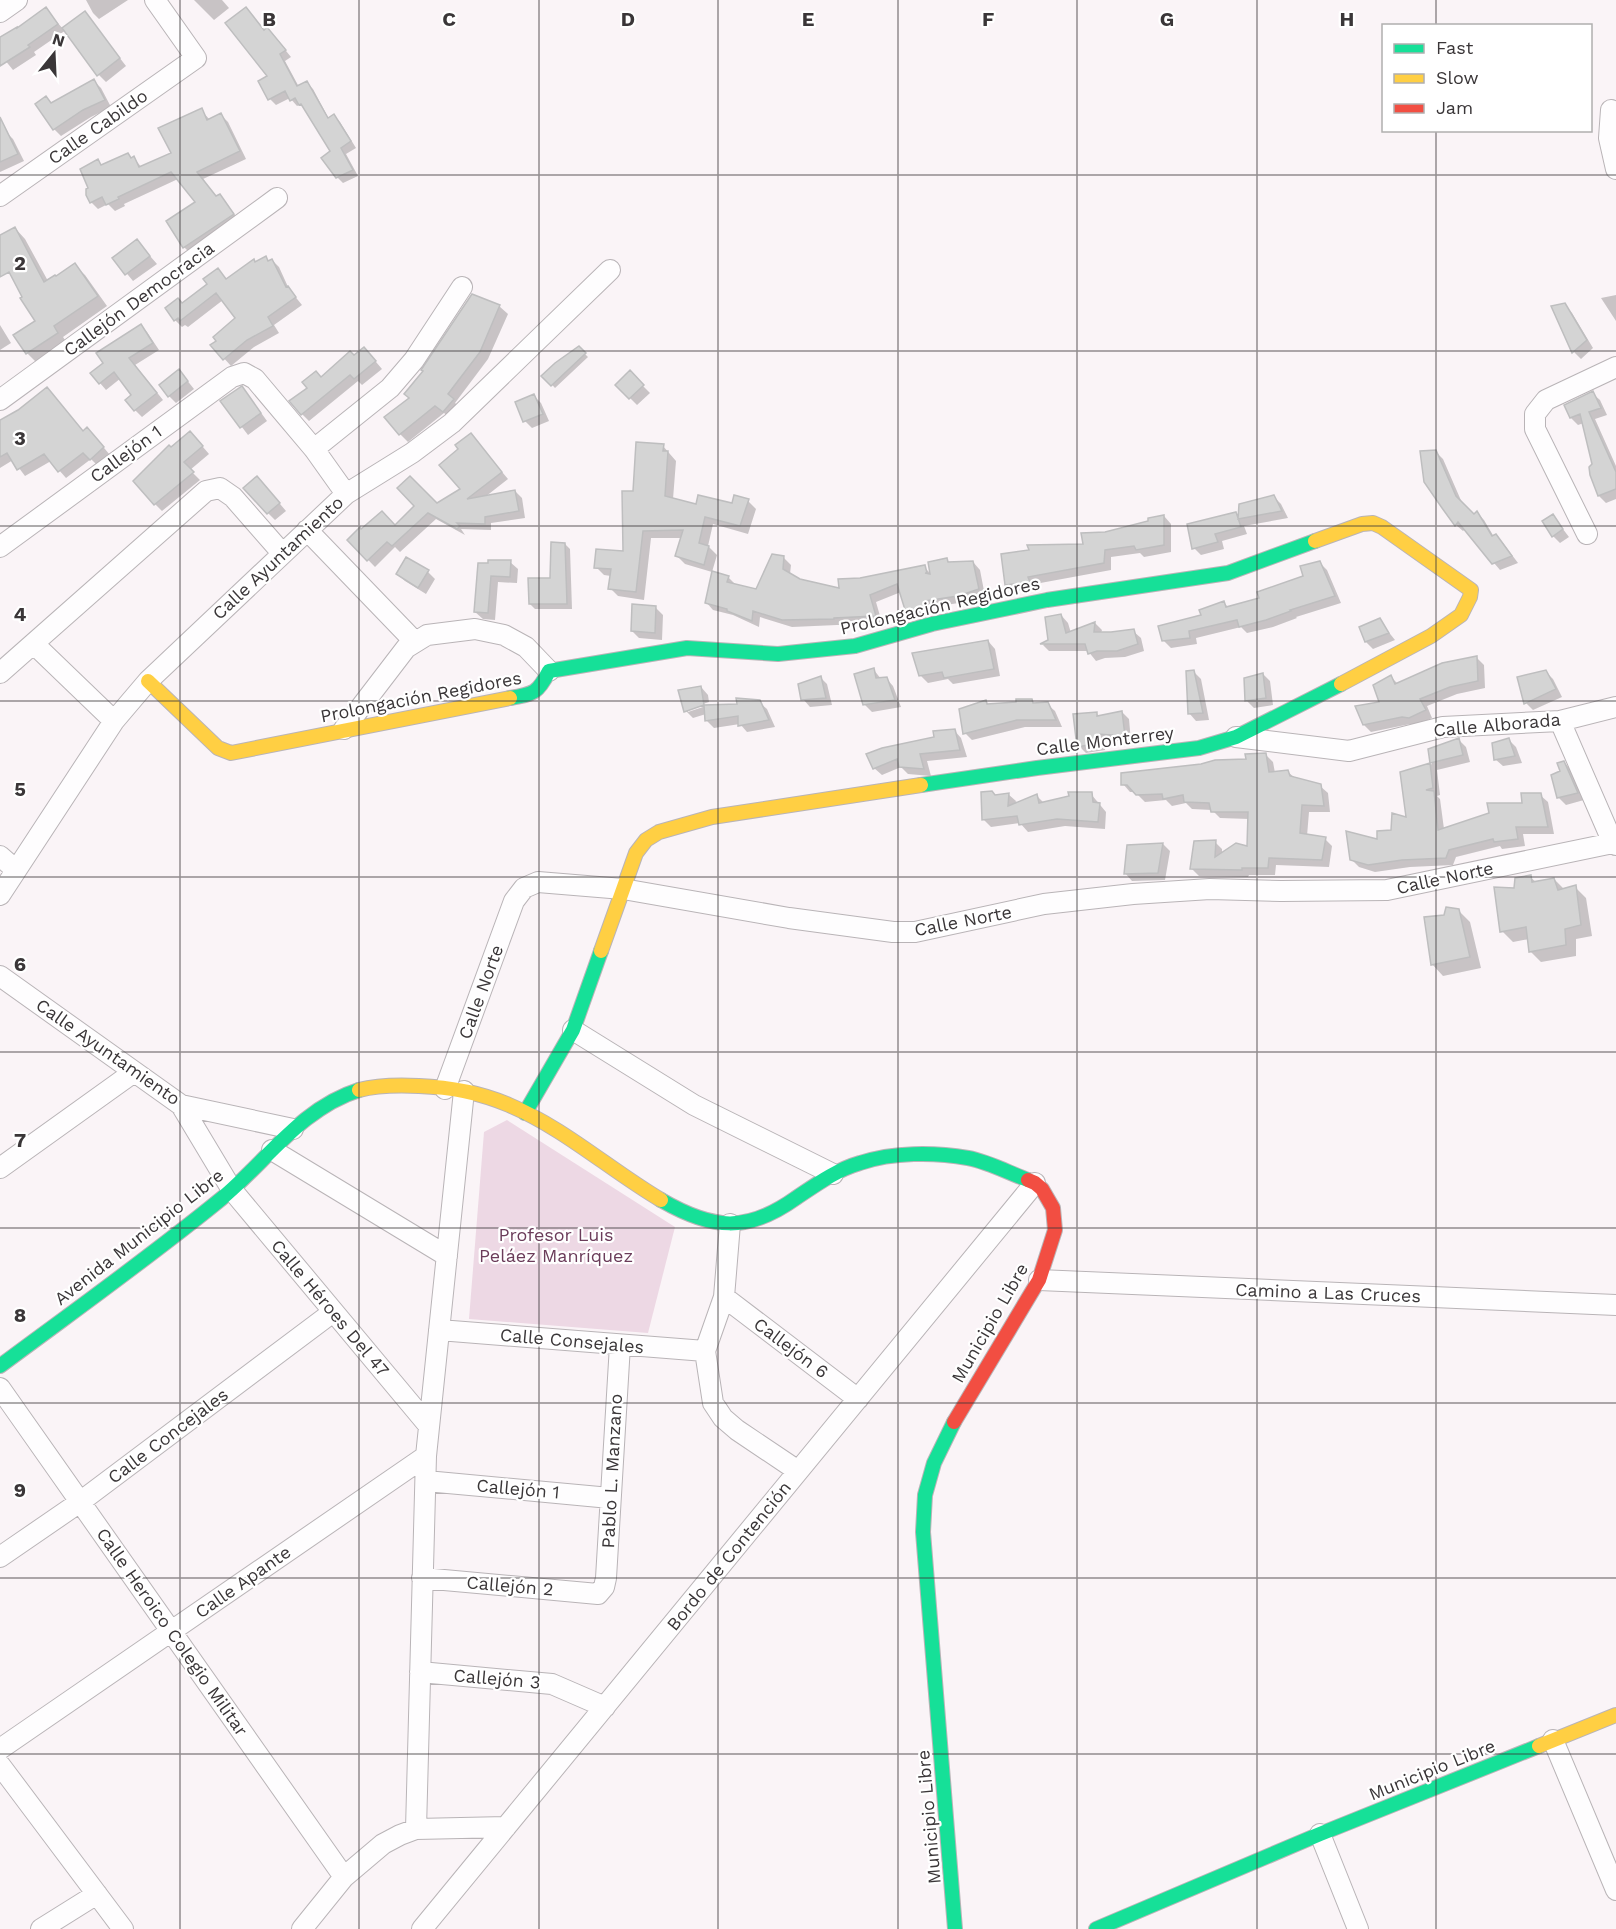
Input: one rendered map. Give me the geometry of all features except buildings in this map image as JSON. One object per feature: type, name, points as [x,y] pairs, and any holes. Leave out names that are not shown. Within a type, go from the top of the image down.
[{"type":"street","points":[[0,12],[17,0]]},
{"type":"street","name":"Calle Cabildo","points":[[0,196],[196,58],[154,0]]},
{"type":"street","points":[[1611,110],[1609,138],[1616,169]]},
{"type":"street","name":"Callejón Democracia","points":[[0,400],[277,198]]},
{"type":"street","name":"Calle Ayuntamiento","points":[[0,895],[114,721],[148,681],[346,494],[412,453],[452,423],[610,270]]},
{"type":"street","points":[[346,494],[314,449],[390,388],[414,360],[462,286]]},
{"type":"street","points":[[1587,534],[1535,429],[1535,414],[1546,400],[1616,367]]},
{"type":"street","name":"Callejón 1","points":[[0,547],[232,377],[244,373],[255,379],[314,449]]},
{"type":"street","points":[[0,674],[206,491],[220,488],[233,497],[282,553]]},
{"type":"street","name":"Prolongación Regidores","points":[[148,681],[218,748],[231,753],[344,729],[533,694],[542,685],[549,671],[687,648],[777,654],[855,646],[932,624],[1047,600],[1228,573],[1362,524],[1373,523],[1382,526]]},
{"type":"street","name":"Calle Monterrey","points":[[525,1113],[573,1030],[636,853],[645,840],[659,832],[712,817],[1037,768],[1199,748],[1236,737],[1431,636],[1461,615],[1471,590],[1382,526]]},
{"type":"street","points":[[307,530],[415,642]]},
{"type":"street","points":[[344,729],[394,661],[406,648],[427,634],[475,629],[504,636],[526,648],[549,671]]},
{"type":"street","points":[[34,644],[114,721]]},
{"type":"street","name":"Calle Alborada","points":[[1236,737],[1349,751],[1443,727],[1560,721],[1616,708]]},
{"type":"street","points":[[1560,721],[1615,844]]},
{"type":"street","name":"Calle Norte","points":[[416,1829],[426,1456],[447,1256],[454,1090],[514,901],[524,888],[538,882],[623,889],[789,918],[893,932],[915,932],[1044,904],[1133,894],[1210,889],[1387,890],[1615,844]]},
{"type":"street","points":[[0,856],[16,870]]},
{"type":"street","name":"Calle Ayuntamiento","points":[[0,977],[181,1105],[293,1129]]},
{"type":"street","points":[[573,1030],[694,1105],[833,1174]]},
{"type":"street","points":[[0,1168],[134,1072]]},
{"type":"street","points":[[293,1129],[346,1094],[376,1086],[413,1086],[454,1090],[509,1104],[543,1123],[666,1204],[694,1217],[730,1224],[751,1222],[776,1212],[833,1174],[870,1159],[897,1154],[968,1158],[1035,1183]]},
{"type":"street","name":"Calle Héroes Del 47","points":[[181,1105],[232,1190],[429,1426]]},
{"type":"street","name":"Avenida Municipio Libre","points":[[0,1366],[232,1190],[293,1129]]},
{"type":"street","points":[[272,1150],[447,1256]]},
{"type":"street","name":"Municipio Libre","points":[[955,1929],[923,1532],[925,1495],[934,1463],[950,1428],[1039,1280],[1055,1230],[1053,1208],[1042,1189],[1035,1183]]},
{"type":"street","name":"Bordo de Contención","points":[[422,1929],[1035,1183]]},
{"type":"street","points":[[730,1224],[724,1297],[705,1351],[713,1403],[723,1418],[737,1430],[798,1471]]},
{"type":"street","name":"Camino a Las Cruces","points":[[1039,1280],[1616,1305]]},
{"type":"street","name":"Callejón 6","points":[[724,1297],[858,1399]]},
{"type":"street","name":"Calle Concejales","points":[[0,1557],[80,1502],[333,1312]]},
{"type":"street","name":"Calle Consejales","points":[[439,1330],[705,1351]]},
{"type":"street","name":"Pablo L. Manzano","points":[[598,1594],[604,1587],[606,1578],[620,1345]]},
{"type":"street","name":"Calle Heroico Colegio Militar","points":[[0,1388],[344,1877]]},
{"type":"street","name":"Calle Apante","points":[[0,1749],[426,1456]]},
{"type":"street","name":"Callejón 1","points":[[426,1480],[610,1498]]},
{"type":"street","name":"Callejón 2","points":[[422,1578],[598,1594]]},
{"type":"street","name":"Callejón 3","points":[[420,1672],[552,1684],[604,1707]]},
{"type":"street","name":"Municipio Libre","points":[[1096,1929],[1320,1834],[1616,1715]]},
{"type":"street","points":[[1553,1740],[1616,1890]]},
{"type":"street","points":[[0,1765],[123,1929]]},
{"type":"street","points":[[303,1929],[344,1877],[382,1844],[416,1829],[506,1827]]},
{"type":"street","points":[[1320,1834],[1358,1929]]},
{"type":"street","points":[[41,1929],[97,1894]]},
{"type":"green space","name":"Profesor Luis Peláez Manríquez","points":[[507,1120],[675,1227],[648,1333],[469,1319],[484,1132]]},
{"type":"traffic: fast","points":[[510,698],[534,691],[542,684],[549,671],[687,648],[778,654],[855,646],[932,624],[1047,600],[1228,573],[1315,541]]},
{"type":"traffic: fast","points":[[921,785],[1199,748],[1236,737],[1341,684]]},
{"type":"traffic: fast","points":[[525,1113],[573,1030],[601,951]]},
{"type":"traffic: fast","points":[[0,1366],[194,1221],[221,1199],[285,1137],[319,1109],[359,1090]]},
{"type":"traffic: fast","points":[[661,1200],[680,1210],[714,1222],[745,1222],[778,1209],[843,1169],[873,1159],[914,1154],[968,1158],[1028,1180]]},
{"type":"traffic: fast","points":[[954,1422],[934,1463],[925,1495],[923,1532],[955,1929]]},
{"type":"traffic: fast","points":[[1096,1929],[1320,1834],[1539,1746]]},
{"type":"traffic: slow","points":[[1315,541],[1362,524],[1373,523],[1471,590],[1461,615],[1431,636],[1341,684]]},
{"type":"traffic: slow","points":[[148,681],[218,748],[231,753],[510,698]]},
{"type":"traffic: slow","points":[[601,951],[636,853],[646,840],[659,832],[712,817],[921,785]]},
{"type":"traffic: slow","points":[[359,1090],[389,1086],[453,1089],[509,1105],[549,1125],[661,1200]]},
{"type":"traffic: slow","points":[[1539,1746],[1616,1715]]},
{"type":"traffic: jam","points":[[954,1422],[1039,1280],[1055,1230],[1053,1208],[1042,1189],[1028,1180]]}]
